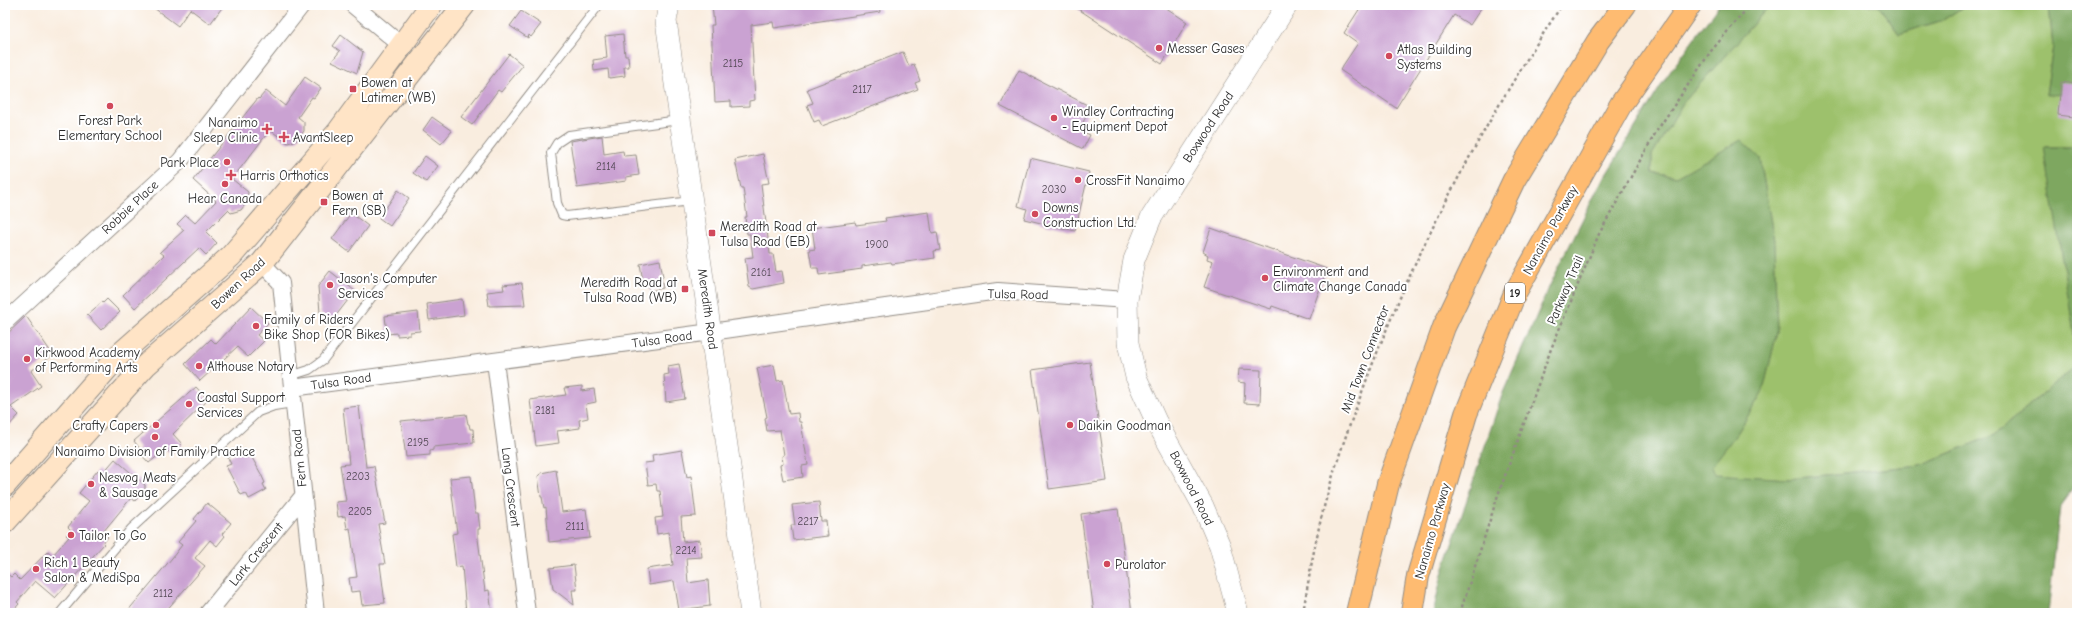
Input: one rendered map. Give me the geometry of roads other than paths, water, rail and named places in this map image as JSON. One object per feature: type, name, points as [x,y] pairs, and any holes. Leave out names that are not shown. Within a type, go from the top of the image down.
[{"type":"highway","points":[[1357,613],[1388,484],[1444,327],[1514,180],[1598,41],[1625,5]]},
{"type":"highway","name":"Nanaimo Parkway","points":[[1412,613],[1418,576],[1466,414],[1514,293],[1621,104],[1690,5]]},
{"type":"main road","name":"Bowen Road","points":[[5,484],[118,356],[231,256],[338,132],[431,5]]},
{"type":"main road","name":"Bowen Road","points":[[5,522],[146,365],[262,263],[464,5]]},
{"type":"street","name":"Robbie Place","points":[[5,322],[180,161],[302,5]]},
{"type":"street","points":[[353,5],[401,45]]},
{"type":"street","name":"Meredith Road","points":[[669,5],[666,21],[751,613]]},
{"type":"street","name":"Boxwood Road","points":[[1238,613],[1220,546],[1203,506],[1156,421],[1136,377],[1128,343],[1127,300],[1134,260],[1151,218],[1287,5]]},
{"type":"street","name":"Fern Road","points":[[262,263],[281,283],[316,613]]},
{"type":"street","name":"Tulsa Road","points":[[292,389],[998,291],[1127,300]]},
{"type":"street","name":"Lang Crescent","points":[[495,361],[527,613]]},
{"type":"street","name":"Lark Crescent","points":[[208,613],[304,496]]},
{"type":"lane","points":[[60,613],[131,529],[258,412],[274,406],[309,370],[323,360],[599,5]]},
{"type":"lane","points":[[680,120],[569,135],[562,138],[551,154],[557,204],[562,215],[567,216],[692,201]]},
{"type":"place","name":"Messer Gases","points":[[1159,48]]},
{"type":"place","name":"Atlas Building Systems","points":[[1389,56]]},
{"type":"place","name":"Bowen at Latimer (WB)","points":[[353,89]]},
{"type":"place","name":"Forest Park Elementary School","points":[[110,106]]},
{"type":"place","name":"Windley Contracting - Equipment Depot","points":[[1054,118]]},
{"type":"place","name":"Nanaimo Sleep Clinic","points":[[267,129]]},
{"type":"place","name":"AvantSleep","points":[[284,137]]},
{"type":"place","name":"Park Place","points":[[227,162]]},
{"type":"place","name":"Harris Orthotics","points":[[231,175]]},
{"type":"place","name":"CrossFit Nanaimo","points":[[1078,180]]},
{"type":"place","name":"Hear Canada","points":[[225,184]]},
{"type":"place","name":"Bowen at Fern (SB)","points":[[324,202]]},
{"type":"place","name":"Downs Construction Ltd.","points":[[1035,214]]},
{"type":"place","name":"Meredith Road at Tulsa Road (EB)","points":[[712,233]]},
{"type":"place","name":"Environment and Climate Change Canada","points":[[1265,278]]},
{"type":"place","name":"Jason's Computer Services","points":[[330,285]]},
{"type":"place","name":"Meredith Road at Tulsa Road (WB)","points":[[685,289]]},
{"type":"place","name":"Family of Riders Bike Shop (FOR Bikes)","points":[[256,326]]},
{"type":"place","name":"Kirkwood Academy of Performing Arts","points":[[27,359]]},
{"type":"place","name":"Althouse Notary","points":[[199,366]]},
{"type":"place","name":"Coastal Support Services","points":[[189,404]]},
{"type":"place","name":"Crafty Capers","points":[[156,425]]},
{"type":"place","name":"Daikin Goodman","points":[[1070,425]]},
{"type":"place","name":"Nanaimo Division of Family Practice","points":[[155,437]]},
{"type":"place","name":"Nesvog Meats & Sausage","points":[[91,484]]},
{"type":"place","name":"Tailor To Go","points":[[71,535]]},
{"type":"place","name":"Purolator","points":[[1107,564]]},
{"type":"place","name":"Rich 1 Beauty Salon & MediSpa","points":[[36,569]]}]
